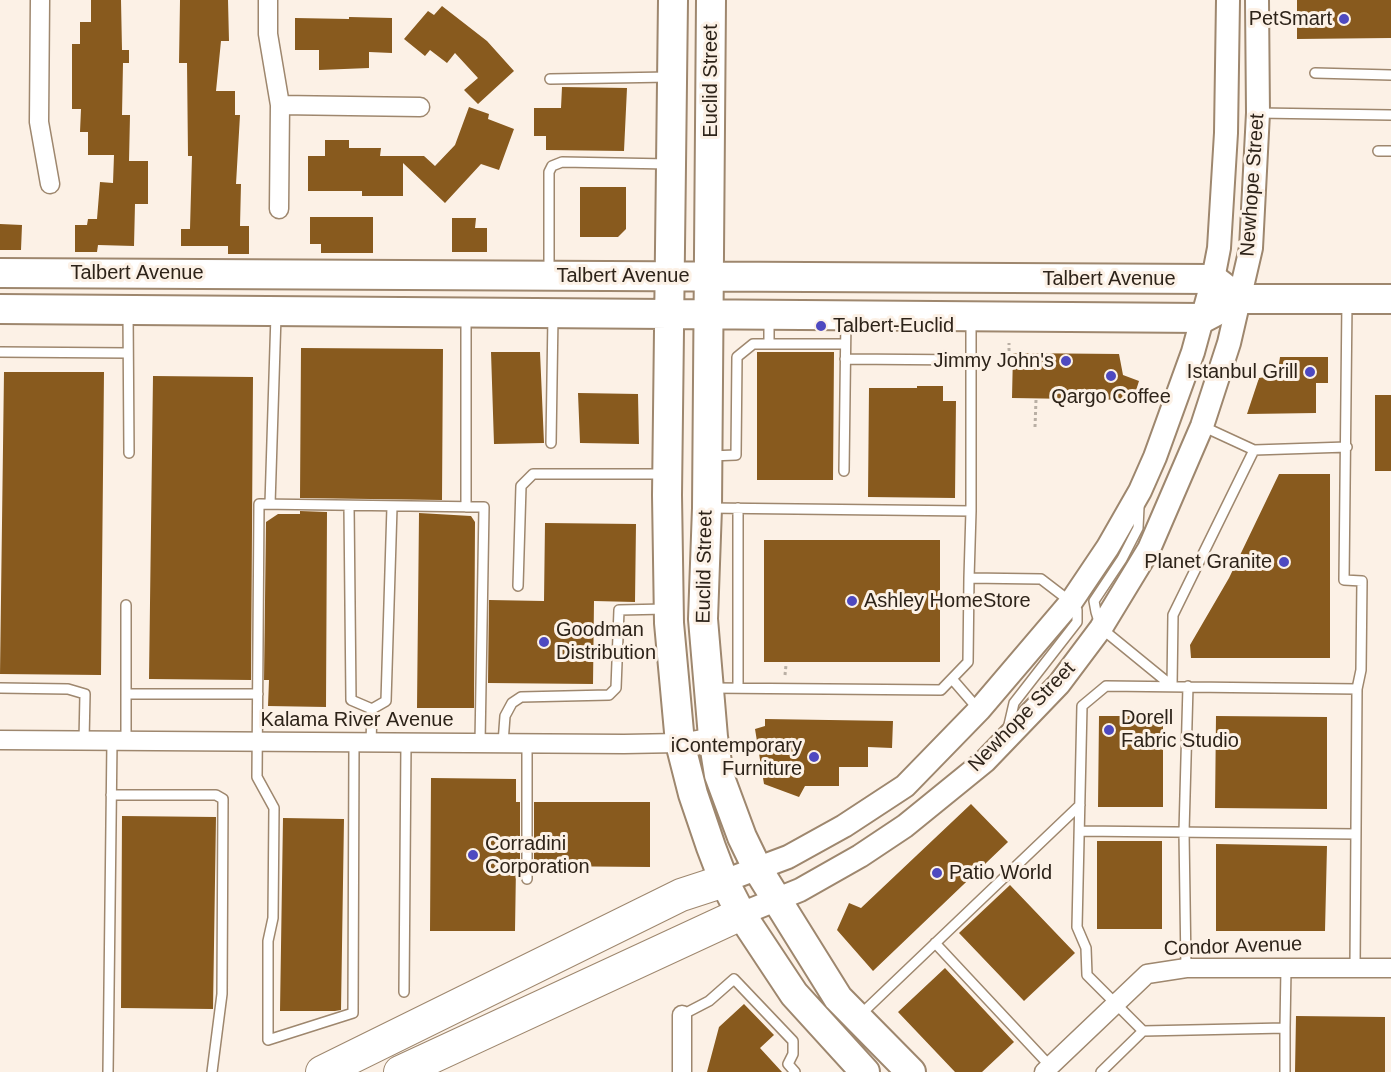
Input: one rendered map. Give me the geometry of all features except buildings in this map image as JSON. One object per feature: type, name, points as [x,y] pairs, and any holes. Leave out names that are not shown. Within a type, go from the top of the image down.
[{"type":"highway","points":[[322,1072],[681,895],[724,881]]},
{"type":"highway","points":[[400,1072],[741,914]]},
{"type":"main road","name":"Euclid Street","points":[[674,0],[669,314],[669,609],[674,692],[680,743],[693,794],[724,881],[741,914],[794,994],[865,1072]]},
{"type":"main road","name":"Euclid Street","points":[[711,0],[710,277],[703,619],[713,737],[719,775],[742,837],[757,868],[838,998],[911,1072]]},
{"type":"main road","name":"Talbert Avenue","points":[[0,273],[1212,279]]},
{"type":"main road","points":[[1212,279],[1239,299]]},
{"type":"main road","name":"Talbert Avenue","points":[[0,309],[1203,318],[1239,299],[1391,299]]},
{"type":"street","points":[[40,0],[39,122],[51,184]]},
{"type":"street","points":[[268,0],[268,34],[280,105],[279,209]]},
{"type":"street","name":"Newhope Street","points":[[724,881],[788,857],[844,826],[905,786],[979,710],[1071,602],[1108,547],[1140,491],[1155,457],[1203,318],[1219,248],[1225,145],[1228,0]]},
{"type":"street","name":"Newhope Street","points":[[741,914],[776,901],[860,856],[905,826],[1006,740],[1059,684],[1101,628],[1149,549],[1202,426],[1227,350],[1251,248],[1258,113],[1257,0]]},
{"type":"street","points":[[280,105],[420,107]]},
{"type":"street","name":"Kalama River Avenue","points":[[0,740],[680,743],[713,737]]},
{"type":"street","name":"Condor Avenue","points":[[1047,1069],[1147,974],[1186,968],[1391,968]]},
{"type":"street","points":[[682,1015],[682,1072]]},
{"type":"lane","points":[[1315,73],[1391,75]]},
{"type":"lane","points":[[549,79],[673,77]]},
{"type":"lane","points":[[1258,113],[1391,115]]},
{"type":"lane","points":[[1378,151],[1391,152]]},
{"type":"lane","points":[[549,275],[549,172],[552,166],[562,162],[671,164]]},
{"type":"lane","points":[[1347,299],[1344,580],[1362,581],[1361,670],[1357,689],[1355,967]]},
{"type":"lane","points":[[128,310],[129,453]]},
{"type":"lane","points":[[270,504],[276,311]]},
{"type":"lane","points":[[466,312],[466,507]]},
{"type":"lane","points":[[551,442],[553,313]]},
{"type":"lane","points":[[769,313],[769,344]]},
{"type":"lane","points":[[844,471],[846,315]]},
{"type":"lane","points":[[709,688],[941,690],[968,662],[971,316]]},
{"type":"lane","points":[[707,456],[736,455],[737,357],[753,344],[845,344]]},
{"type":"lane","points":[[0,352],[128,353]]},
{"type":"lane","points":[[845,359],[971,360]]},
{"type":"lane","points":[[1202,426],[1254,450],[1347,447]]},
{"type":"lane","points":[[1172,686],[1173,615],[1254,450]]},
{"type":"lane","points":[[518,586],[521,486],[533,474],[668,474]]},
{"type":"lane","points":[[1140,491],[1138,528],[1122,559],[1094,601],[1101,628],[1172,686]]},
{"type":"lane","points":[[392,507],[386,701],[372,709],[362,742],[353,1013],[268,1040],[268,941],[273,918],[274,808],[257,777],[259,504],[484,507],[480,743]]},
{"type":"lane","points":[[349,506],[351,699],[372,709]]},
{"type":"lane","points":[[707,508],[971,511]]},
{"type":"lane","points":[[738,508],[738,687]]},
{"type":"lane","points":[[969,578],[1041,579],[1071,602],[1077,610],[1077,622],[1014,703],[1006,740]]},
{"type":"lane","points":[[108,1072],[111,795],[126,694],[126,606]]},
{"type":"lane","points":[[503,743],[505,717],[512,704],[521,697],[609,695],[616,688],[619,610],[669,609]]},
{"type":"lane","points":[[953,680],[979,710]]},
{"type":"lane","points":[[1143,1031],[1087,975],[1086,948],[1077,927],[1082,706],[1107,686],[1357,689]]},
{"type":"lane","points":[[1186,968],[1184,832],[1188,686]]},
{"type":"lane","points":[[0,688],[68,689],[85,694],[84,741]]},
{"type":"lane","points":[[126,694],[258,694]]},
{"type":"lane","points":[[404,992],[406,743]]},
{"type":"lane","points":[[527,743],[527,879]]},
{"type":"lane","points":[[111,795],[216,795],[223,799],[222,994],[212,1072]]},
{"type":"lane","points":[[857,1018],[1080,805]]},
{"type":"lane","points":[[1080,831],[1356,834]]},
{"type":"lane","points":[[934,943],[1047,1069]]},
{"type":"lane","points":[[1285,1072],[1286,968]]},
{"type":"lane","points":[[682,1015],[709,1001],[734,979],[793,1041],[794,1054],[788,1064],[795,1072]]},
{"type":"lane","points":[[1101,1072],[1143,1031],[1285,1028]]},
{"type":"path","points":[[1009,343],[1009,351]]},
{"type":"path","points":[[1035,427],[1036,400]]},
{"type":"place","name":"PetSmart","points":[[1344,19]]},
{"type":"place","name":"Talbert-Euclid","points":[[821,326]]},
{"type":"place","name":"Jimmy John's","points":[[1066,361]]},
{"type":"place","name":"Istanbul Grill","points":[[1310,372]]},
{"type":"place","name":"Qargo Coffee","points":[[1111,376]]},
{"type":"place","name":"Planet Granite","points":[[1284,562]]},
{"type":"place","name":"Ashley HomeStore","points":[[852,601]]},
{"type":"place","name":"Goodman Distribution","points":[[544,642]]},
{"type":"place","name":"Dorell Fabric Studio","points":[[1109,730]]},
{"type":"place","name":"iContemporary Furniture","points":[[814,757]]},
{"type":"place","name":"Corradini Corporation","points":[[473,855]]},
{"type":"place","name":"Patio World","points":[[937,873]]}]
